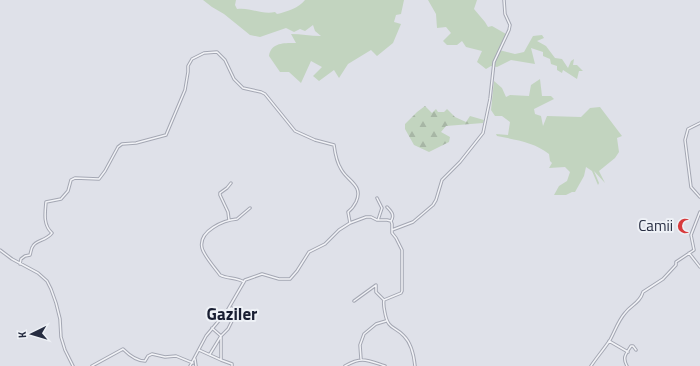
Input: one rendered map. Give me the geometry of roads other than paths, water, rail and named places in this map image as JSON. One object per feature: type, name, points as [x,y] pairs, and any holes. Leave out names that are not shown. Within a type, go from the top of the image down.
[{"type":"street","points":[[392,230],[413,222],[433,205],[442,180],[460,162],[483,133],[490,99],[494,62],[510,25],[505,14],[504,0]]},
{"type":"street","points":[[20,264],[21,258],[30,255],[33,245],[46,239],[52,233],[48,229],[45,217],[46,202],[62,199],[68,191],[71,180],[75,178],[99,179],[106,170],[118,147],[122,144],[136,143],[166,135],[185,90],[188,66],[192,59],[204,53],[217,52],[225,60],[234,79],[243,88],[266,94],[295,131],[315,140],[334,145],[337,162],[341,170],[346,178],[352,180],[358,191],[359,196],[352,210],[348,212],[350,223]]},
{"type":"street","points":[[700,123],[688,130],[685,140],[691,187],[700,197]]},
{"type":"street","points":[[229,220],[228,212],[220,193],[231,183]]},
{"type":"street","points":[[377,198],[382,208],[378,220]]},
{"type":"street","points":[[384,300],[401,293],[402,291],[402,250],[392,233],[391,221],[393,217],[392,212],[387,207]]},
{"type":"street","points":[[244,282],[220,275],[202,250],[202,244],[207,232],[229,220],[237,219],[250,208]]},
{"type":"street","points":[[591,366],[609,341],[626,311],[636,304],[642,297],[643,292],[663,279],[676,265],[676,262],[695,249],[691,240],[691,235],[700,213]]},
{"type":"street","points":[[190,366],[206,336],[227,311],[244,282],[262,274],[279,279],[290,279],[298,271],[308,252],[325,244],[339,230],[350,223],[366,217],[391,221]]},
{"type":"street","points":[[0,250],[20,264],[42,276],[51,289],[60,318],[63,343],[68,358],[73,366]]},
{"type":"street","points":[[689,253],[700,267]]},
{"type":"street","points":[[354,301],[376,285],[376,292],[384,300],[386,321],[404,336],[412,350],[415,366]]},
{"type":"street","points":[[210,354],[221,336],[228,329],[235,316],[234,309],[231,308],[227,311]]},
{"type":"street","points":[[361,359],[360,345],[364,334],[376,324],[386,321]]},
{"type":"street","points":[[212,328],[221,336],[221,360]]},
{"type":"street","points":[[609,341],[628,352]]},
{"type":"street","points":[[627,366],[624,359],[632,346],[636,350]]},
{"type":"street","points":[[92,366],[123,349],[129,356],[141,361],[145,361],[152,354],[165,357],[176,356],[192,363]]},
{"type":"street","points":[[199,350],[232,364],[232,366]]},
{"type":"street","points":[[195,359],[196,366]]},
{"type":"street","points":[[345,366],[353,361],[361,359],[385,366]]},
{"type":"street","points":[[224,366],[226,362]]},
{"type":"place","name":"Camii","points":[[685,226]]},
{"type":"district","name":"Gaziler","points":[[232,314]]}]
